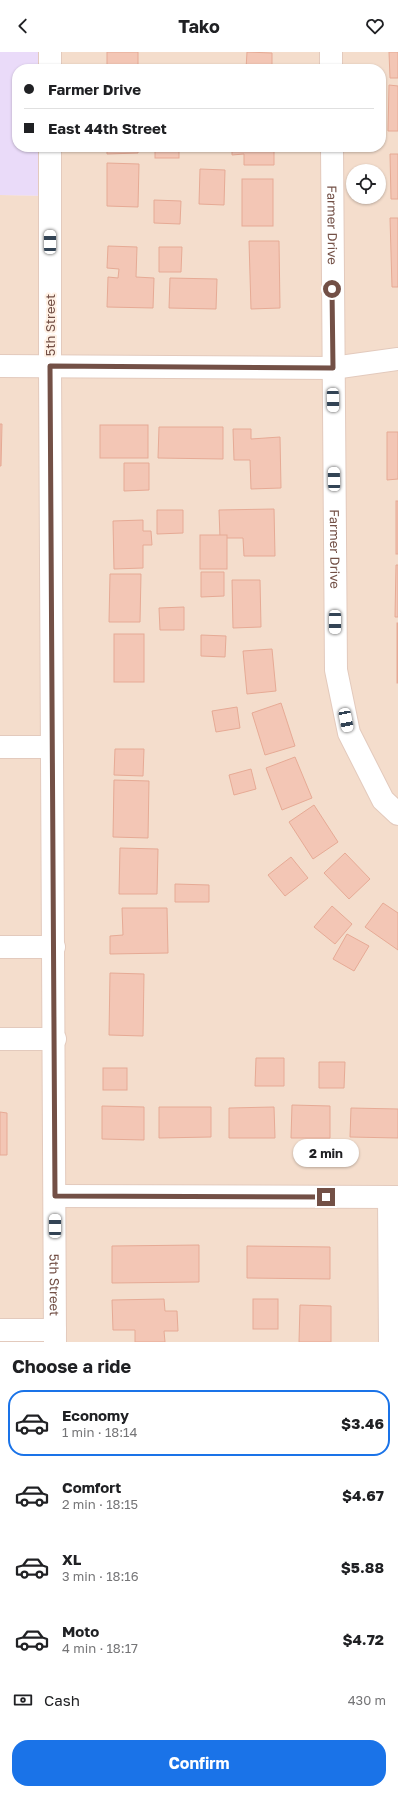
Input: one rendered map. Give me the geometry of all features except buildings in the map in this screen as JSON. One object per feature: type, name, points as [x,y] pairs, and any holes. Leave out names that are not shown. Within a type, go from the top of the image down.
[{"type":"street","points":[[50,52],[50,64]]},
{"type":"street","points":[[331,52],[331,64]]},
{"type":"street","name":"5th Street","points":[[50,152],[52,746],[55,1039],[55,1336]]},
{"type":"street","name":"Farmer Drive","points":[[332,152],[336,670],[348,733],[383,800],[398,814]]},
{"type":"street","points":[[0,366],[333,368],[398,360]]},
{"type":"street","points":[[0,746],[52,746]]},
{"type":"street","points":[[0,947],[54,947]]},
{"type":"street","points":[[0,1038],[55,1039]]},
{"type":"street","points":[[55,1196],[394,1197],[390,1342]]},
{"type":"street","points":[[0,1330],[55,1336]]},
{"type":"shaded area","points":[[0,52],[50,52],[50,64],[12,64],[12,152],[50,152],[50,196],[0,195]]},
{"type":"shaded area","points":[[50,52],[398,52],[398,1342],[0,1342],[0,195],[50,196],[50,152],[386,152],[386,64],[50,64]]},
{"type":"route","points":[[326,1197],[55,1196],[50,366],[333,368],[332,289]]}]
